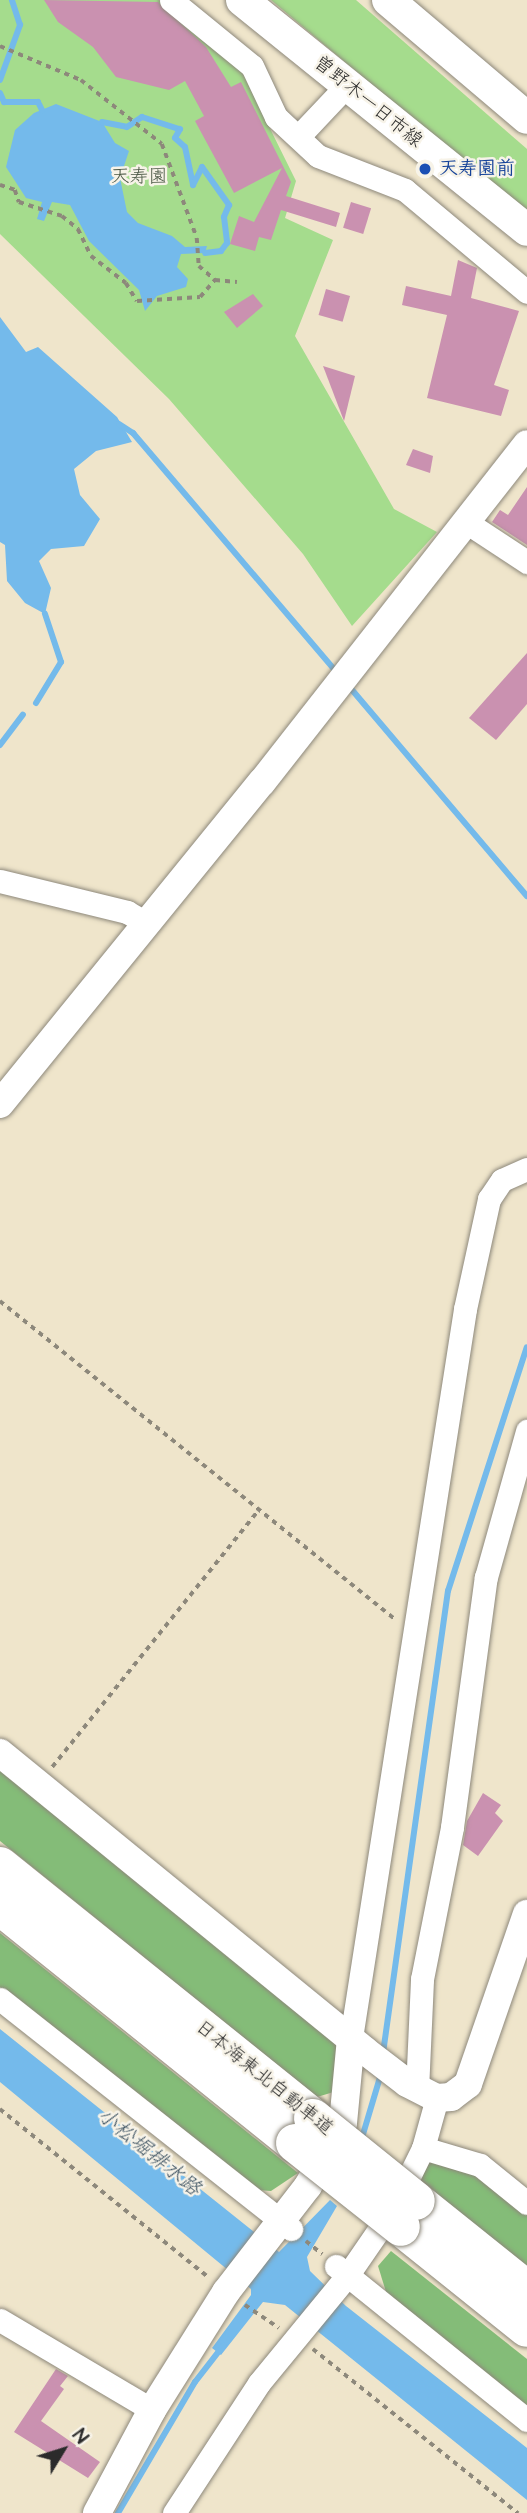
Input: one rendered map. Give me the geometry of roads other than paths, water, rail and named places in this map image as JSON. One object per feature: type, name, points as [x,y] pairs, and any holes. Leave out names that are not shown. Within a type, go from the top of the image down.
[{"type":"highway","name":"日本海東北自動車道","points":[[0,1866],[304,2130],[408,2214],[527,2328]]},
{"type":"highway","name":"日本海東北自動車道","points":[[0,1906],[304,2130]]},
{"type":"highway","name":"日本海東北自動車道","points":[[408,2214],[527,2290]]},
{"type":"main road","name":"曽野木一日市線","points":[[242,0],[527,230]]},
{"type":"main road","points":[[388,0],[527,118]]},
{"type":"street","points":[[171,0],[252,66],[276,117],[318,156],[405,190],[527,292]]},
{"type":"street","points":[[298,137],[347,85]]},
{"type":"street","points":[[0,1104],[148,924],[527,443]]},
{"type":"street","points":[[466,522],[527,562]]},
{"type":"street","points":[[0,881],[127,912],[148,924]]},
{"type":"street","points":[[97,2513],[152,2410],[282,2228],[343,2123],[358,2044],[412,1633],[465,1308],[489,1199],[502,1180],[527,1168]]},
{"type":"street","points":[[174,2513],[223,2434],[393,2209],[423,2148],[420,2090],[422,1979],[452,1827],[481,1607],[527,1431]]},
{"type":"street","points":[[0,1753],[358,2044],[420,2090],[451,2097],[468,2084],[527,1914]]},
{"type":"street","points":[[0,1999],[282,2228]]},
{"type":"street","points":[[423,2148],[480,2165],[527,2203]]},
{"type":"street","points":[[341,2276],[527,2420]]},
{"type":"street","points":[[0,2320],[152,2410]]},
{"type":"water","points":[[56,104],[102,122],[115,143],[129,151],[120,178],[127,212],[138,223],[172,236],[185,247],[207,246],[205,253],[181,254],[177,267],[188,279],[186,287],[157,296],[145,311],[139,290],[89,241],[70,205],[52,202],[44,221],[37,219],[42,202],[26,198],[6,167],[15,130],[34,113]]},
{"type":"water","points":[[0,317],[26,352],[38,347],[117,417],[132,442],[96,451],[74,469],[80,495],[100,519],[84,546],[51,549],[39,561],[51,588],[45,614],[25,603],[7,581],[5,545],[0,542]]},
{"type":"water","name":"小松堀排水路","points":[[0,2029],[279,2252],[330,2200],[337,2206],[307,2257],[310,2271],[346,2306],[527,2448],[527,2500],[285,2305],[263,2302],[221,2355],[212,2348],[251,2295],[251,2289],[0,2082]]},
{"type":"waterway","points":[[0,80],[20,25],[12,0]]},
{"type":"waterway","points":[[0,93],[4,102],[38,102],[42,110]]},
{"type":"waterway","points":[[102,122],[127,127],[142,117],[180,129],[175,138],[185,147],[193,185],[202,167],[229,205],[224,217],[227,243],[221,251],[205,253]]},
{"type":"waterway","points":[[119,424],[133,433],[337,673]]},
{"type":"waterway","points":[[36,703],[61,662],[45,614]]},
{"type":"waterway","points":[[347,684],[527,896]]},
{"type":"waterway","points":[[0,745],[23,715]]},
{"type":"waterway","points":[[383,2053],[448,1591],[527,1347]]},
{"type":"waterway","points":[[361,2141],[381,2074]]},
{"type":"waterway","points":[[118,2513],[195,2382],[223,2346]]},
{"type":"place","name":"天寿園前","points":[[425,169]]},
{"type":"park label","name":"天寿園","points":[[139,177]]}]
